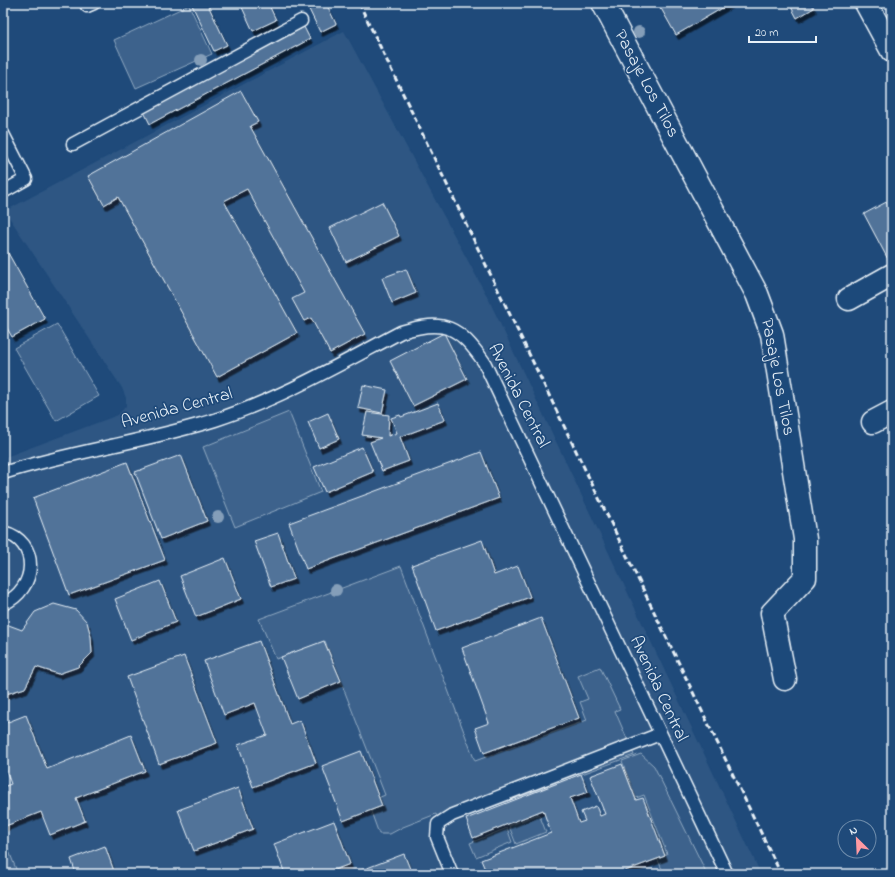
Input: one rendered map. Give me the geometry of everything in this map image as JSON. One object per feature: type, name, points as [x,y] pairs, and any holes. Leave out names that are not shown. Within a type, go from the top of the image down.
[{"type":"street","name":"Pasaje Los Tilos","points":[[603,3],[757,294],[772,334],[805,540],[805,578],[772,613],[785,679]]},
{"type":"street","points":[[866,3],[892,51]]},
{"type":"street","points":[[848,299],[892,275]]},
{"type":"lane","points":[[73,144],[301,21]]},
{"type":"lane","points":[[3,134],[26,179],[3,192]]},
{"type":"lane","name":"Avenida Central","points":[[3,473],[37,463],[180,430],[240,411],[280,394],[401,332],[412,328],[435,326],[457,331],[469,341],[484,362],[727,874]]},
{"type":"lane","points":[[3,532],[16,538],[23,546],[28,557],[30,568],[29,579],[23,591],[14,600],[3,604]]},
{"type":"lane","points":[[452,874],[437,837],[438,824],[452,816],[660,734]]},
{"type":"shaded area","points":[[189,5],[212,54],[136,88],[114,40]]},
{"type":"shaded area","points":[[344,31],[488,298],[761,874],[3,874],[3,458],[118,415],[126,406],[126,398],[122,388],[5,211]]},
{"type":"shaded area","points":[[57,324],[99,396],[56,421],[14,348]]},
{"type":"shaded area","points":[[289,412],[321,492],[235,527],[203,447]]},
{"type":"shaded area","points":[[401,566],[475,761],[587,720],[580,702],[588,699],[578,676],[600,667],[620,709],[615,711],[634,755],[440,826],[436,814],[403,827],[390,834],[379,834],[370,809],[378,798],[385,795],[325,641],[276,659],[259,619]]},
{"type":"shaded area","points":[[641,754],[654,766],[707,874],[683,874],[681,870],[670,874],[664,874],[657,858],[667,854],[644,795],[636,798],[622,761]]},
{"type":"shaded area","points":[[539,814],[546,832],[516,844],[509,826]]},
{"type":"shaded area","points":[[507,828],[512,842],[476,857],[470,843]]},
{"type":"shaded area","points":[[5,841],[18,874],[3,874],[3,842]]},
{"type":"building","points":[[191,3],[207,3],[227,45],[214,51]]},
{"type":"building","points":[[240,3],[268,3],[276,20],[253,31]]},
{"type":"building","points":[[306,3],[326,3],[336,24],[320,32]]},
{"type":"building","points":[[658,3],[731,3],[676,35]]},
{"type":"building","points":[[789,3],[811,3],[814,8],[797,18]]},
{"type":"building","points":[[304,27],[310,39],[150,124],[144,112]]},
{"type":"building","points":[[241,91],[258,122],[250,126],[365,334],[330,353],[311,318],[304,321],[292,299],[304,293],[247,189],[224,201],[297,333],[217,377],[118,197],[104,205],[88,176]]},
{"type":"building","points":[[892,199],[892,264],[891,265],[864,214]]},
{"type":"building","points":[[382,202],[399,236],[346,262],[330,228]]},
{"type":"building","points":[[3,244],[45,319],[12,337],[3,321]]},
{"type":"building","points":[[406,269],[416,293],[392,303],[382,278]]},
{"type":"building","points":[[444,333],[467,379],[413,406],[390,361]]},
{"type":"building","points":[[363,385],[387,390],[382,413],[358,408]]},
{"type":"building","points":[[438,403],[445,420],[400,437],[409,461],[382,471],[370,442],[381,438],[362,435],[367,412],[389,415],[388,436],[397,433],[391,418],[400,415],[401,417]]},
{"type":"building","points":[[328,413],[339,439],[319,448],[308,422]]},
{"type":"building","points":[[362,447],[373,472],[325,492],[314,467]]},
{"type":"building","points":[[481,452],[499,498],[306,569],[289,523]]},
{"type":"building","points":[[181,455],[207,521],[161,539],[135,472]]},
{"type":"building","points":[[127,462],[165,560],[69,595],[33,498]]},
{"type":"building","points":[[278,533],[294,579],[271,587],[254,541]]},
{"type":"building","points":[[482,540],[494,575],[518,566],[530,597],[436,631],[412,565]]},
{"type":"building","points":[[225,558],[241,599],[196,617],[180,576]]},
{"type":"building","points":[[160,581],[176,622],[131,640],[115,599]]},
{"type":"building","points":[[54,604],[76,610],[87,622],[91,637],[92,653],[78,667],[58,674],[36,667],[25,688],[3,695],[3,625],[6,624],[22,630],[35,612]]},
{"type":"building","points":[[541,618],[579,718],[484,753],[475,728],[489,723],[462,648]]},
{"type":"building","points":[[259,641],[290,724],[300,720],[316,763],[253,787],[238,745],[267,735],[255,703],[224,715],[204,661]]},
{"type":"building","points":[[324,641],[341,681],[298,699],[281,657]]},
{"type":"building","points":[[184,656],[217,743],[159,764],[127,677]]},
{"type":"building","points":[[26,715],[47,769],[131,735],[145,771],[76,798],[85,821],[50,835],[41,812],[3,827],[3,787],[11,784],[3,762],[3,724]]},
{"type":"building","points":[[361,751],[382,806],[343,821],[322,766]]},
{"type":"building","points":[[622,764],[636,800],[643,798],[665,856],[617,874],[487,874],[481,860],[551,833],[543,810],[473,838],[466,819],[581,774],[588,792],[570,798],[579,823],[585,821],[581,812],[596,806],[600,816],[605,814],[590,776]]},
{"type":"building","points":[[238,788],[253,829],[194,851],[178,810]]},
{"type":"building","points":[[334,821],[350,864],[324,874],[285,874],[274,844]]},
{"type":"building","points":[[105,846],[115,874],[76,874],[71,859]]},
{"type":"building","points":[[404,854],[412,874],[354,874],[354,873]]},
{"type":"railway","points":[[359,3],[781,874]]}]
